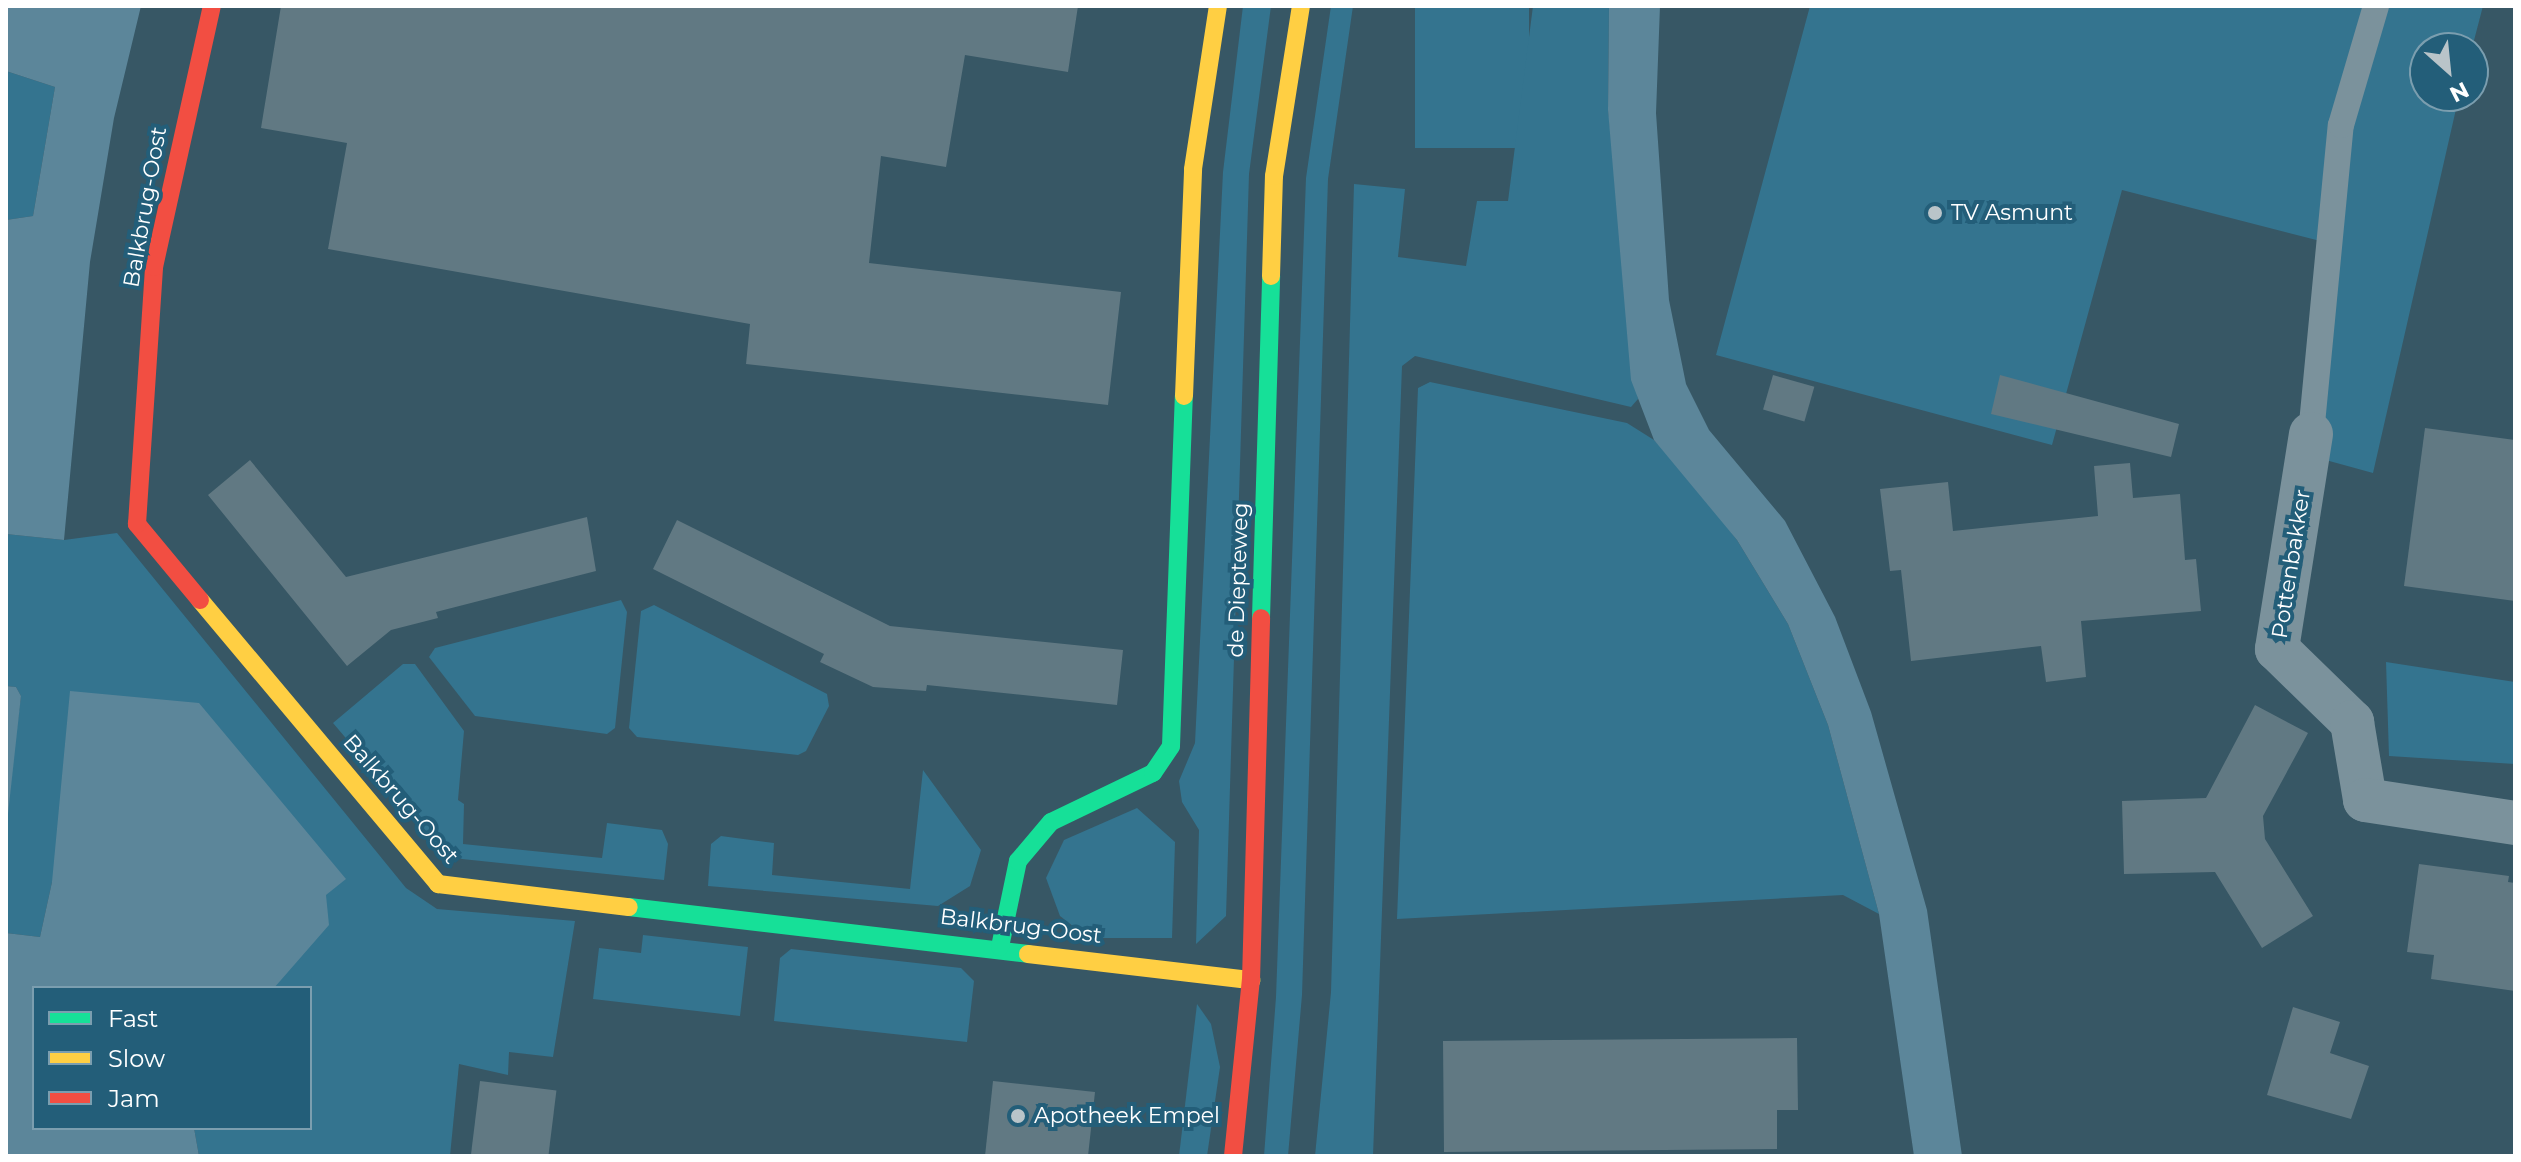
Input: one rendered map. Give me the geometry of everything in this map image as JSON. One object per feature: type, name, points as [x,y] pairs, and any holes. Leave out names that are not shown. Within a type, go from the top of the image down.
[{"type":"street","name":"Balkbrug-Oost","points":[[212,6],[154,267],[137,524],[438,884],[1000,947],[1251,980]]},
{"type":"street","points":[[1000,947],[1018,861],[1051,822],[1153,773],[1171,746],[1193,169],[1218,6]]},
{"type":"street","name":"de Diepteweg","points":[[1233,1156],[1251,980],[1274,176],[1301,6]]},
{"type":"street","name":"Pottenbakker","points":[[2311,434],[2277,649],[2352,722],[2365,800],[2515,823]]},
{"type":"lane","points":[[2311,434],[2341,125],[2376,6]]},
{"type":"shaded area","points":[[6,6],[141,6],[114,118],[90,262],[64,540],[6,534],[6,220],[33,216],[55,87],[6,71]]},
{"type":"shaded area","points":[[1243,6],[1271,6],[1249,174],[1226,916],[1196,944],[1199,830],[1182,802],[1179,781],[1195,743],[1223,172]]},
{"type":"shaded area","points":[[1331,6],[1353,6],[1328,179],[1302,995],[1288,1156],[1264,1156],[1276,997],[1306,178]]},
{"type":"shaded area","points":[[1415,6],[1529,6],[1529,148],[1415,148]]},
{"type":"shaded area","points":[[1533,6],[1609,6],[1608,108],[1638,399],[1631,407],[1415,356],[1402,366],[1373,1156],[1315,1156],[1331,992],[1354,184],[1405,189],[1398,257],[1466,266],[1477,201],[1508,201]]},
{"type":"shaded area","points":[[1609,6],[1660,6],[1656,113],[1669,300],[1686,384],[1709,430],[1785,521],[1835,617],[1871,712],[1927,910],[1962,1156],[1914,1156],[1879,914],[1828,725],[1788,624],[1737,540],[1654,440],[1631,380],[1608,110]]},
{"type":"shaded area","name":"TV Asmunt","points":[[1810,6],[2483,6],[2476,32],[2409,32],[2409,112],[2455,112],[2373,473],[2322,459],[2332,244],[2122,190],[2052,445],[1716,355]]},
{"type":"shaded area","points":[[6,71],[55,87],[33,216],[6,220]]},
{"type":"shaded area","points":[[1430,382],[1627,423],[1654,440],[1688,475],[1737,540],[1788,624],[1828,725],[1879,914],[1843,895],[1397,919],[1418,388]]},
{"type":"shaded area","points":[[117,533],[406,888],[437,909],[575,921],[553,1057],[509,1052],[508,1075],[459,1064],[450,1156],[199,1156],[194,1130],[312,1130],[312,986],[275,986],[281,977],[52,882],[40,937],[6,933],[6,813],[21,696],[16,687],[6,686],[6,534],[64,540]]},
{"type":"shaded area","points":[[621,600],[627,612],[615,728],[607,734],[475,716],[429,657],[435,648]]},
{"type":"shaded area","points":[[654,605],[827,694],[829,706],[806,751],[798,755],[637,737],[629,728],[641,611]]},
{"type":"shaded area","points":[[2386,662],[2515,682],[2515,764],[2389,756]]},
{"type":"shaded area","points":[[403,664],[415,664],[464,731],[458,800],[464,804],[463,844],[602,858],[607,823],[662,830],[668,844],[664,880],[462,859],[441,850],[333,723]]},
{"type":"shaded area","points":[[6,686],[16,687],[21,696],[8,814]]},
{"type":"shaded area","points":[[70,691],[199,703],[346,879],[326,895],[329,925],[276,986],[32,986],[32,1130],[194,1130],[199,1156],[6,1156],[6,933],[40,937],[52,882]]},
{"type":"shaded area","points":[[923,770],[981,850],[970,886],[938,906],[708,886],[711,844],[721,836],[774,843],[772,875],[910,889]]},
{"type":"shaded area","points":[[1137,808],[1175,842],[1172,938],[1088,938],[1060,916],[1046,878],[1064,840]]},
{"type":"shaded area","points":[[643,935],[748,947],[740,1016],[593,999],[599,948],[641,953]]},
{"type":"shaded area","points":[[791,949],[961,968],[974,981],[967,1042],[774,1021],[780,958]]},
{"type":"shaded area","points":[[1197,1004],[1211,1024],[1220,1067],[1207,1156],[1179,1156]]},
{"type":"building","points":[[281,6],[1078,6],[1068,72],[965,55],[946,167],[881,156],[869,263],[1121,292],[1108,405],[746,364],[750,324],[328,249],[347,143],[261,128]]},
{"type":"building","points":[[1773,375],[1814,387],[1804,421],[1763,410]]},
{"type":"building","points":[[2000,375],[2179,424],[2171,457],[1991,414]]},
{"type":"building","points":[[2425,428],[2515,440],[2515,601],[2404,586]]},
{"type":"building","points":[[250,460],[346,577],[587,517],[596,571],[436,612],[438,618],[391,630],[347,666],[208,495]]},
{"type":"building","points":[[2130,463],[2133,498],[2180,494],[2185,560],[2196,559],[2201,611],[2081,621],[2086,677],[2046,682],[2041,646],[1911,661],[1901,570],[1890,571],[1880,489],[1948,482],[1953,531],[2098,516],[2094,466]]},
{"type":"building","points":[[677,520],[890,626],[1123,650],[1117,705],[927,685],[926,691],[873,687],[820,662],[824,654],[653,569]]},
{"type":"building","points":[[2255,705],[2308,733],[2263,816],[2265,839],[2313,916],[2262,948],[2215,872],[2124,874],[2122,801],[2206,798]]},
{"type":"building","points":[[2419,864],[2509,876],[2508,882],[2515,883],[2515,991],[2431,979],[2434,955],[2407,952]]},
{"type":"building","points":[[2293,1007],[2340,1022],[2330,1053],[2369,1066],[2351,1119],[2267,1095]]},
{"type":"building","points":[[1797,1038],[1798,1110],[1777,1110],[1777,1149],[1444,1152],[1443,1041]]},
{"type":"building","points":[[480,1081],[556,1090],[548,1156],[471,1155]]},
{"type":"building","points":[[993,1081],[1095,1092],[1088,1156],[985,1156]]},
{"type":"traffic: fast","points":[[1261,618],[1271,276]]},
{"type":"traffic: fast","points":[[1000,947],[1018,861],[1051,822],[1153,773],[1171,746],[1184,396]]},
{"type":"traffic: fast","points":[[629,907],[1028,954]]},
{"type":"traffic: slow","points":[[1184,396],[1193,169],[1218,6]]},
{"type":"traffic: slow","points":[[1271,276],[1274,176],[1301,6]]},
{"type":"traffic: slow","points":[[200,600],[438,884],[629,907]]},
{"type":"traffic: slow","points":[[1028,954],[1251,980]]},
{"type":"traffic: jam","points":[[200,600],[137,524],[154,267],[212,6]]},
{"type":"traffic: jam","points":[[1233,1156],[1251,980],[1261,618]]},
{"type":"place","name":"TV Asmunt","points":[[1935,213]]},
{"type":"place","name":"Apotheek Empel","points":[[1018,1116]]}]
